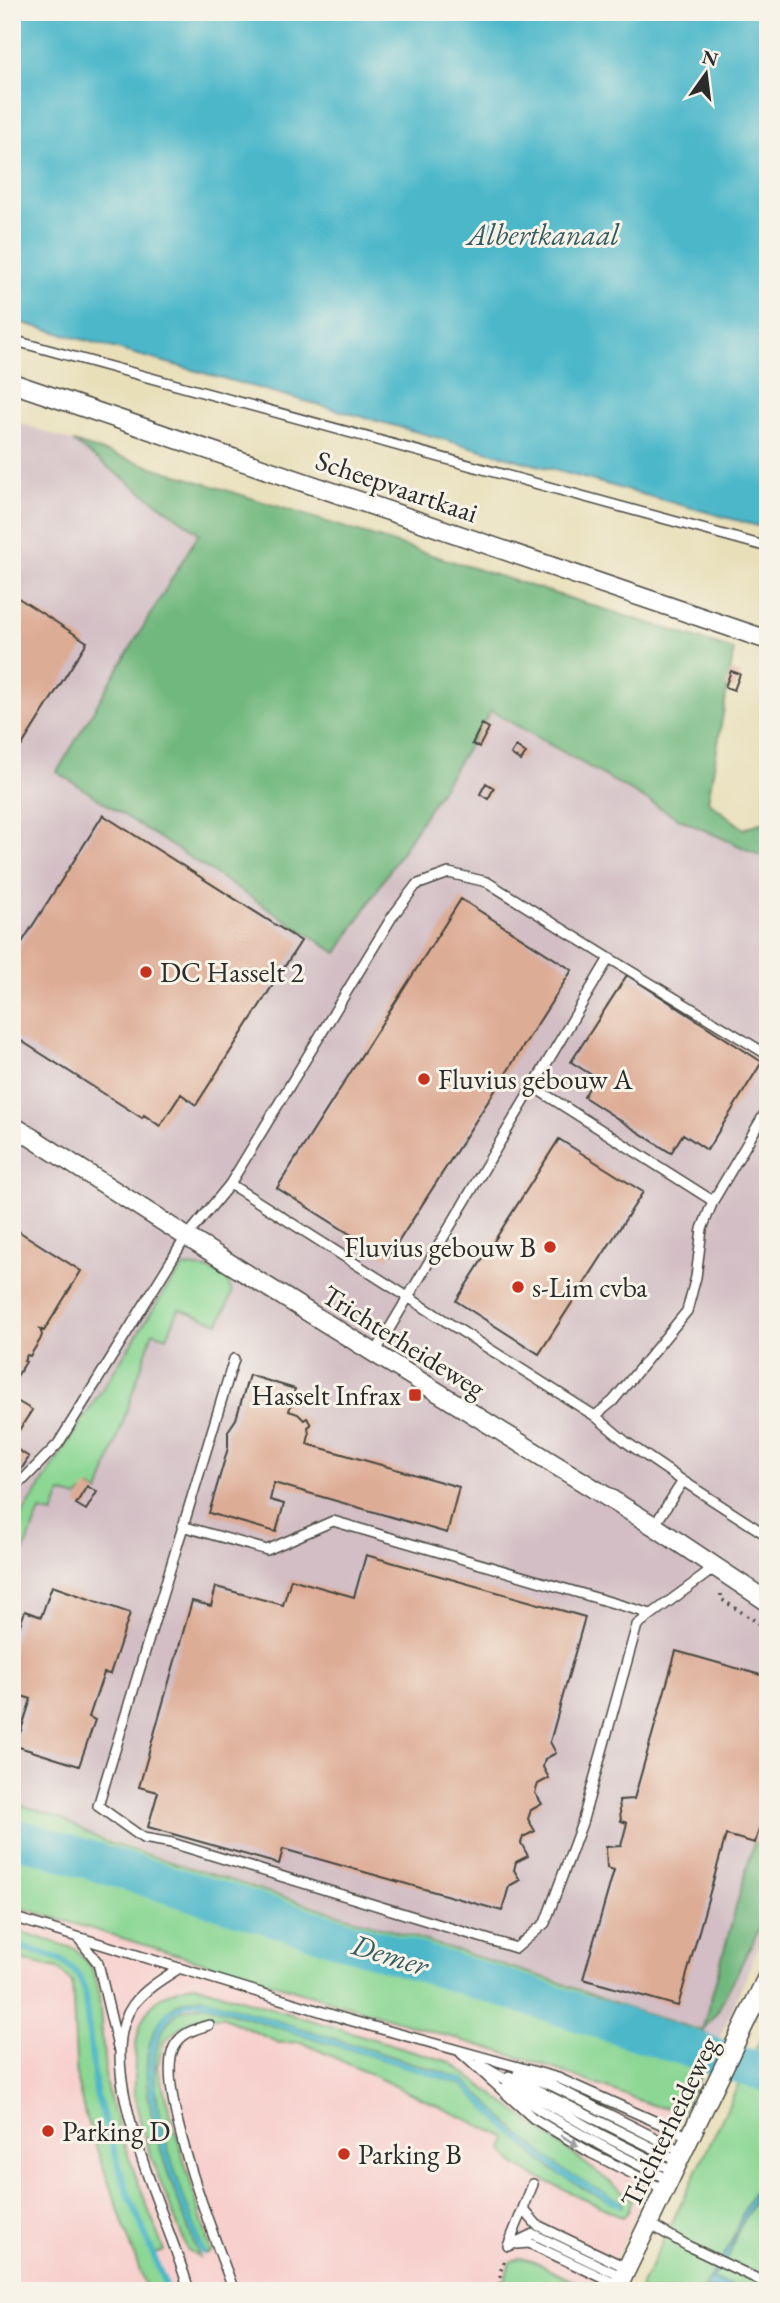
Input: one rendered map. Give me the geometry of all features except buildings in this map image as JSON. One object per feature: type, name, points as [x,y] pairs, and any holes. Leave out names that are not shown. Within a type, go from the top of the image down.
[{"type":"street","name":"Scheepvaartkaai","points":[[12,383],[765,639]]},
{"type":"street","name":"Trichterheideweg","points":[[12,1125],[654,1527],[768,1602]]},
{"type":"street","name":"Trichterheideweg","points":[[621,2280],[768,1975]]},
{"type":"lane","points":[[12,340],[768,547]]},
{"type":"lane","points":[[12,1487],[24,1479],[58,1444],[187,1237],[230,1184],[392,917],[416,884],[449,873],[487,882],[768,1055]]},
{"type":"lane","points":[[375,1353],[609,958]]},
{"type":"lane","points":[[532,1086],[713,1201]]},
{"type":"lane","points":[[595,1416],[620,1393],[687,1311],[696,1277],[702,1229],[713,1201],[767,1113]]},
{"type":"lane","points":[[230,1184],[595,1416],[626,1443],[768,1536]]},
{"type":"lane","points":[[234,1360],[98,1806],[143,1838],[172,1843],[516,1948],[545,1923],[582,1823],[637,1625],[717,1567]]},
{"type":"lane","points":[[654,1527],[683,1481]]},
{"type":"lane","points":[[182,1526],[267,1550],[333,1521],[651,1614]]},
{"type":"lane","points":[[12,1917],[178,1969],[558,2078],[677,2165]]},
{"type":"lane","points":[[79,1938],[98,1963],[119,2052],[126,2109],[189,2291]]},
{"type":"lane","points":[[119,2052],[123,2025],[132,2006],[178,1969]]},
{"type":"lane","points":[[209,2025],[189,2031],[176,2043],[169,2065],[169,2086],[195,2183],[234,2291]]},
{"type":"lane","points":[[460,2052],[533,2118],[591,2153],[677,2165]]},
{"type":"lane","points":[[460,2052],[600,2134],[677,2165]]},
{"type":"lane","points":[[460,2052],[553,2086],[677,2165]]},
{"type":"lane","points":[[509,2250],[533,2183]]},
{"type":"lane","points":[[523,2209],[537,2225],[621,2280]]},
{"type":"lane","points":[[648,2223],[688,2246],[768,2284]]},
{"type":"lane","points":[[509,2250],[529,2242],[621,2280]]},
{"type":"path","points":[[499,2291],[500,2272],[509,2250]]},
{"type":"shaded area","points":[[12,420],[73,442],[199,533],[491,711],[680,819],[768,859],[768,1925],[718,2042],[12,1808]]},
{"type":"shaded area","points":[[12,1845],[705,2061],[601,2291],[12,2291]]},
{"type":"green space","points":[[73,442],[734,650],[708,801],[744,829],[768,820],[768,859],[680,819],[491,711],[337,953],[57,772],[199,533]]},
{"type":"green space","points":[[184,1267],[207,1269],[227,1278],[232,1294],[219,1323],[179,1309],[167,1337],[153,1332],[99,1493],[90,1487],[77,1498],[61,1493],[53,1514],[40,1511],[15,1573],[12,1571],[12,1531],[165,1291]]},
{"type":"green space","points":[[12,1802],[60,1818],[103,1841],[558,1982],[626,2008],[702,2031],[716,2042],[680,2038],[12,1823]]},
{"type":"green space","points":[[768,1838],[768,1912],[717,2012],[702,2031],[754,1842],[765,1845]]},
{"type":"green space","points":[[12,1847],[404,1968],[674,2056],[700,2076],[683,2110],[655,2106],[541,2064],[12,1905]]},
{"type":"green space","points":[[12,1929],[76,1949],[92,1968],[99,1996],[106,2085],[123,2142],[164,2251],[155,2254],[127,2187],[98,2093],[85,1987],[80,1976],[56,1956],[12,1944]]},
{"type":"green space","points":[[12,1948],[63,1964],[71,1970],[82,1989],[95,2095],[123,2183],[167,2291],[147,2291],[85,2115],[77,2081],[72,1982],[57,1968],[12,1958]]},
{"type":"green space","points":[[194,1985],[450,2062],[622,2191],[632,2200],[628,2212],[623,2217],[529,2173],[515,2165],[503,2150],[507,2138],[301,2042],[279,2043],[222,2017],[200,2017],[180,2027],[164,2041],[157,2067],[211,2252],[205,2254],[173,2165],[163,2128],[156,2092],[155,2059],[162,2031],[179,2012],[205,2005],[461,2084],[551,2169],[621,2207],[623,2203],[563,2170],[517,2132],[464,2079],[201,1997],[178,2003],[168,2012],[153,2034],[147,2062],[148,2095],[155,2131],[199,2257],[187,2249],[164,2192],[143,2132],[134,2088],[138,2032],[148,2009],[166,1994]]},
{"type":"green space","points":[[768,2030],[768,2291],[639,2291],[758,2044]]},
{"type":"green space","points":[[519,2258],[533,2261],[583,2286],[586,2291],[505,2291],[503,2285],[510,2262]]},
{"type":"water","name":"Albertkanaal","points":[[12,12],[768,12],[768,529],[12,320]]},
{"type":"water","points":[[768,2167],[768,2176],[736,2235],[729,2257],[712,2279],[744,2291],[707,2288],[701,2291],[727,2251],[745,2208]]},
{"type":"waterway","name":"Demer","points":[[12,1836],[516,1992],[768,2074]]},
{"type":"waterway","points":[[12,1945],[64,1962],[79,1977],[84,1988],[96,2093],[125,2185],[168,2291]]},
{"type":"waterway","points":[[202,2252],[168,2159],[157,2121],[151,2084],[152,2050],[162,2023],[184,2004],[197,2001],[205,2001],[462,2081],[514,2134],[561,2172],[619,2204]]},
{"type":"place","name":"DC Hasselt 2","points":[[146,972]]},
{"type":"place","name":"Fluvius gebouw A","points":[[424,1079]]},
{"type":"place","name":"Fluvius gebouw B","points":[[550,1247]]},
{"type":"place","name":"s-Lim cvba","points":[[518,1287]]},
{"type":"place","name":"Hasselt Infrax","points":[[415,1395]]},
{"type":"place","name":"Parking D","points":[[48,2131]]},
{"type":"place","name":"Parking B","points":[[344,2154]]}]
